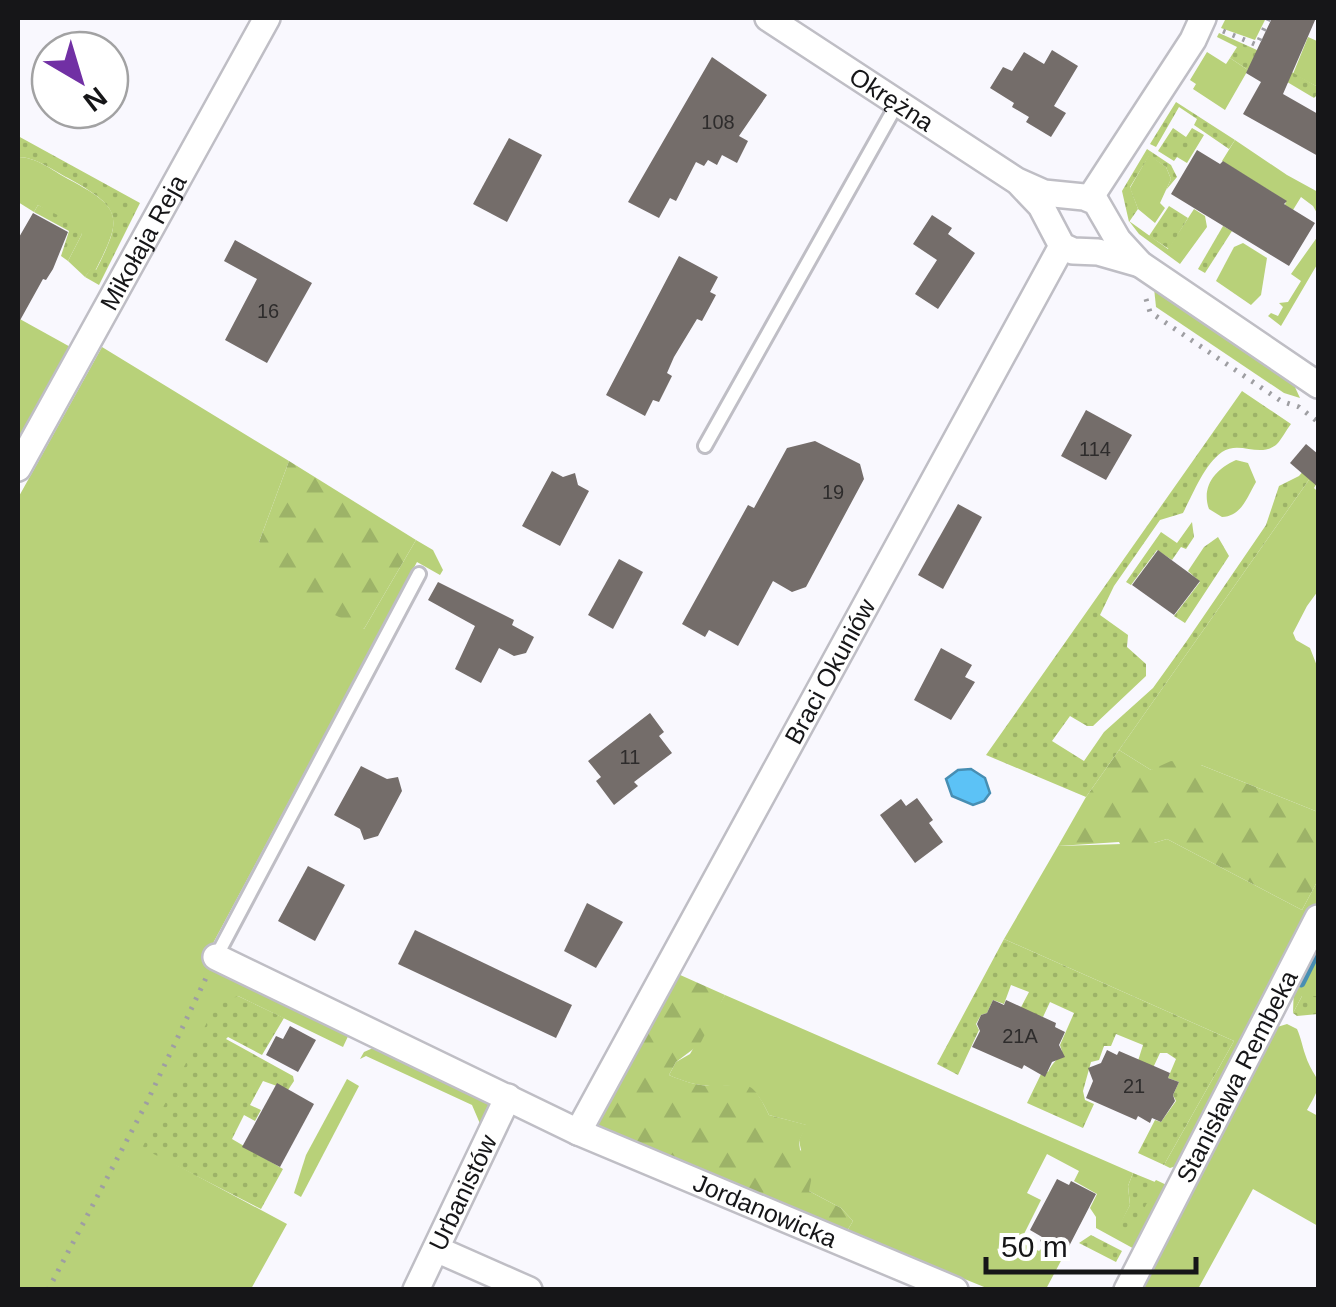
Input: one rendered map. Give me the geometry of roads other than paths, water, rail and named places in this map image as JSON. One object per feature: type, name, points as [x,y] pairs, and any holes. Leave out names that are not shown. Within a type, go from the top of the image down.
[{"type":"street","name":"Mikołaja Reja","points":[[18,468],[266,18]]},
{"type":"street","name":"Okrężna","points":[[768,18],[1016,181],[1044,193],[1080,198]]},
{"type":"street","points":[[1066,240],[1056,208],[1080,198],[1193,40],[1211,24]]},
{"type":"street","name":"Okrężna","points":[[1016,181],[1066,240]]},
{"type":"street","points":[[1080,198],[1101,207],[1124,248],[1140,264],[1318,384]]},
{"type":"street","points":[[1066,240],[1101,240],[1107,220]]},
{"type":"street","points":[[1066,240],[1140,264]]},
{"type":"street","name":"Braci Okuniów","points":[[578,1132],[1066,240]]},
{"type":"street","name":"Stanisława Rembeka","points":[[1127,1290],[1318,918]]},
{"type":"street","name":"Jordanowicka","points":[[216,957],[578,1132],[898,1280],[955,1290]]},
{"type":"street","name":"Urbanistów","points":[[416,1290],[508,1098]]},
{"type":"street","points":[[436,1249],[529,1290]]},
{"type":"lane","points":[[705,446],[897,104]]},
{"type":"lane","points":[[216,957],[419,574]]},
{"type":"water","points":[[971,769],[985,778],[990,793],[984,801],[973,805],[952,796],[946,779],[958,770]]},
{"type":"waterway","points":[[1301,983],[1318,949]]}]
